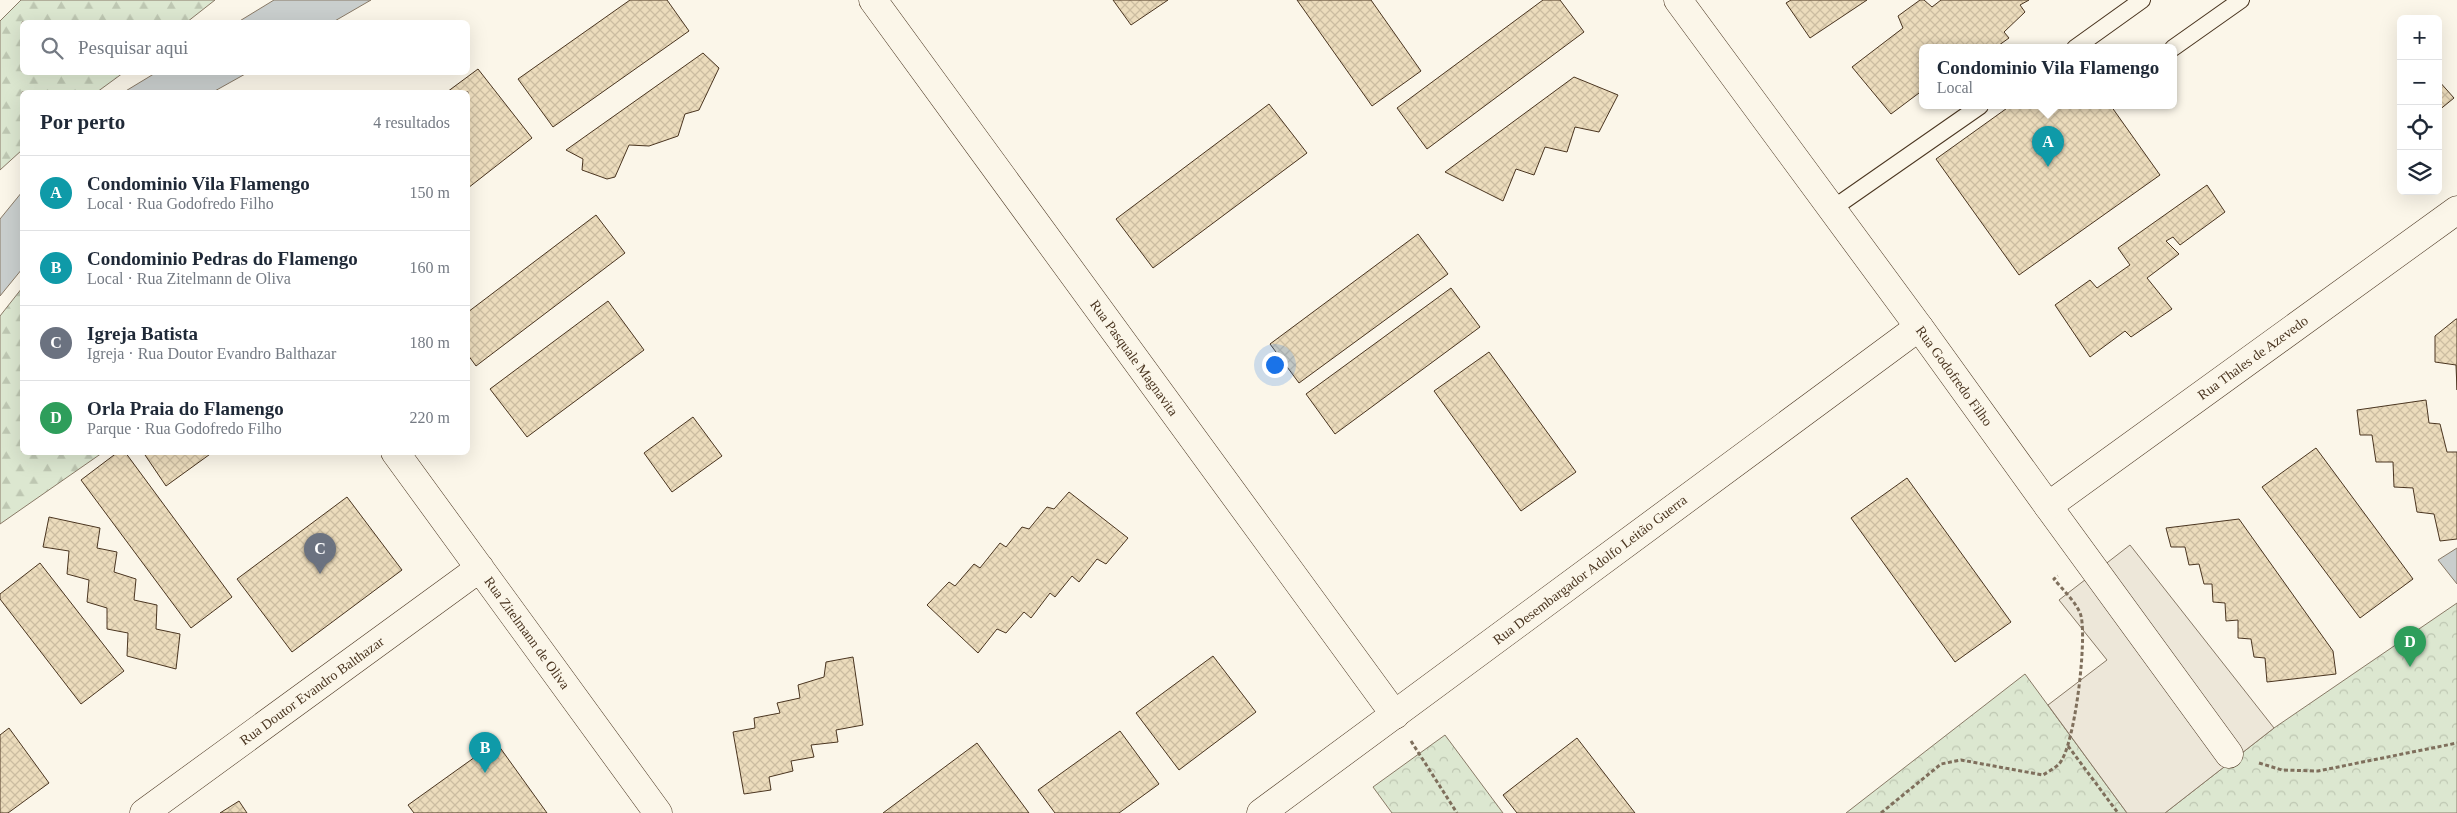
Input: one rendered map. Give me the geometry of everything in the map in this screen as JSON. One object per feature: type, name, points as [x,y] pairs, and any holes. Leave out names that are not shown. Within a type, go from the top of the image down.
[{"type":"street","name":"Rua Godofredo Filho","points":[[1678,0],[1919,327],[2229,754]]},
{"type":"street","name":"Rua Pasquale Magnavita","points":[[882,3],[1395,715]]},
{"type":"street","name":"Rua Thales de Azevedo","points":[[2048,506],[2457,210]]},
{"type":"street","name":"Rua Desembargador Adolfo Leitão Guerra","points":[[1261,813],[1919,327]]},
{"type":"street","name":"Rua Zitelmann de Oliva","points":[[397,455],[658,813]]},
{"type":"street","name":"Rua Doutor Evandro Balthazar","points":[[144,813],[480,568]]},
{"type":"lane","points":[[2079,44],[2142,0]]},
{"type":"lane","points":[[2177,45],[2241,0]]},
{"type":"lane","points":[[1832,209],[1976,109]]},
{"type":"path","points":[[1881,813],[1940,764],[1961,760],[2043,775],[2060,764],[2068,746],[2081,666],[2083,628],[2081,614],[2054,579],[2084,555]]},
{"type":"path","points":[[1395,715],[1457,813]]},
{"type":"path","points":[[2229,754],[2282,770],[2318,770],[2457,743]]},
{"type":"path","points":[[2068,746],[2118,813]]},
{"type":"green space","points":[[21,0],[215,0],[190,20],[20,20],[20,75],[120,75],[100,90],[20,90],[20,152],[0,170],[0,21]]},
{"type":"green space","points":[[20,291],[20,455],[99,455],[0,524],[0,316]]},
{"type":"green space","points":[[2457,603],[2457,813],[2165,813],[2274,728]]},
{"type":"green space","points":[[2025,674],[2127,813],[1846,813]]},
{"type":"green space","points":[[1445,735],[1503,813],[1392,813],[1373,787]]},
{"type":"shaded area","points":[[274,0],[371,0],[336,20],[241,20]]},
{"type":"shaded area","points":[[152,75],[243,75],[217,90],[127,90]]},
{"type":"shaded area","points":[[20,194],[20,271],[0,296],[0,219]]},
{"type":"shaded area","points":[[2130,545],[2274,728],[2165,813],[2127,813],[2048,705],[2107,660],[2059,600]]},
{"type":"shaded area","points":[[2457,548],[2457,584],[2438,560]]},
{"type":"building","points":[[630,0],[667,0],[689,31],[553,127],[518,79]]},
{"type":"building","points":[[1113,0],[1168,0],[1131,25]]},
{"type":"building","points":[[1297,0],[1371,0],[1421,71],[1372,106]]},
{"type":"building","points":[[1543,0],[1560,0],[1584,32],[1427,149],[1397,108]]},
{"type":"building","points":[[1791,0],[1867,0],[1810,38],[1786,3]]},
{"type":"building","points":[[1920,0],[1924,0],[1932,7],[1941,0],[2029,0],[2020,5],[2025,12],[2004,32],[2009,38],[2001,44],[1919,44],[1919,93],[1891,114],[1852,67],[1903,28],[1898,16]]},
{"type":"building","points":[[703,53],[719,68],[699,110],[685,114],[678,136],[649,146],[629,145],[615,177],[607,179],[582,170],[583,159],[566,150]]},
{"type":"building","points":[[478,69],[532,138],[470,186],[470,90],[450,90]]},
{"type":"building","points":[[1574,77],[1618,95],[1599,132],[1575,127],[1567,152],[1545,147],[1534,175],[1516,169],[1503,201],[1445,172]]},
{"type":"building","points":[[2442,84],[2454,98],[2442,108]]},
{"type":"building","points":[[1269,104],[1307,153],[1153,268],[1116,219]]},
{"type":"building","points":[[2006,109],[2113,109],[2160,175],[2019,275],[1936,159]]},
{"type":"building","points":[[2207,185],[2225,212],[2180,245],[2173,237],[2166,241],[2179,254],[2147,278],[2172,309],[2131,337],[2125,331],[2090,357],[2055,305],[2090,280],[2097,288],[2130,265],[2118,248]]},
{"type":"building","points":[[596,215],[625,253],[476,366],[470,358],[470,310]]},
{"type":"building","points":[[1418,234],[1448,274],[1299,383],[1270,344]]},
{"type":"building","points":[[1451,288],[1480,327],[1335,434],[1306,394]]},
{"type":"building","points":[[608,301],[644,350],[527,437],[490,389]]},
{"type":"building","points":[[2456,319],[2457,390],[2456,365],[2435,362],[2435,336]]},
{"type":"building","points":[[1489,352],[1576,472],[1521,511],[1434,391]]},
{"type":"building","points":[[2426,400],[2429,423],[2440,424],[2447,452],[2457,452],[2457,539],[2440,541],[2434,514],[2417,512],[2413,488],[2394,487],[2393,462],[2376,462],[2372,435],[2360,435],[2357,410]]},
{"type":"building","points":[[693,417],[722,456],[672,492],[644,453]]},
{"type":"building","points":[[2316,448],[2413,579],[2360,618],[2262,487]]},
{"type":"building","points":[[114,455],[127,455],[232,597],[191,628],[81,480]]},
{"type":"building","points":[[145,455],[209,455],[166,486]]},
{"type":"building","points":[[1907,478],[2011,622],[1955,662],[1851,518]]},
{"type":"building","points":[[1069,492],[1128,538],[1106,564],[1097,559],[1079,582],[1072,576],[1055,597],[1050,593],[1031,618],[1024,612],[1006,633],[997,629],[978,653],[927,605],[949,582],[955,586],[974,564],[980,568],[1000,543],[1006,547],[1022,527],[1029,529],[1047,507],[1054,509]]},
{"type":"building","points":[[347,497],[402,570],[292,652],[237,579]]},
{"type":"building","points":[[49,517],[100,528],[97,548],[117,552],[114,572],[136,579],[134,600],[157,605],[156,629],[180,634],[176,669],[127,656],[128,633],[107,629],[107,608],[87,602],[89,580],[67,574],[69,551],[43,547]]},
{"type":"building","points":[[2239,519],[2333,651],[2336,674],[2267,682],[2265,658],[2254,657],[2251,639],[2238,638],[2238,620],[2226,621],[2225,603],[2213,602],[2212,584],[2204,584],[2199,564],[2189,565],[2185,547],[2171,547],[2166,528]]},
{"type":"building","points":[[40,563],[124,671],[81,704],[0,599],[0,594]]},
{"type":"building","points":[[1213,656],[1256,712],[1179,770],[1136,713]]},
{"type":"building","points":[[853,657],[863,725],[836,730],[838,742],[811,745],[814,757],[791,761],[793,771],[769,777],[771,790],[744,794],[733,732],[755,728],[754,718],[780,713],[777,703],[800,698],[798,685],[824,677],[826,662]]},
{"type":"building","points":[[9,728],[49,783],[8,813],[0,813],[0,735]]},
{"type":"building","points":[[1120,731],[1159,784],[1119,813],[1055,813],[1038,790]]},
{"type":"building","points":[[1577,738],[1635,813],[1517,813],[1503,795]]},
{"type":"building","points":[[496,742],[547,813],[414,813],[408,805]]},
{"type":"building","points":[[977,743],[1029,813],[883,813]]},
{"type":"building","points":[[239,801],[247,813],[220,813]]},
{"type":"place","name":"Condominio Vila Flamengo","points":[[2048,167]]},
{"type":"place","name":"Igreja Batista","points":[[320,574]]},
{"type":"place","name":"Orla Praia do Flamengo","points":[[2410,667]]},
{"type":"place","name":"Condominio Pedras do Flamengo","points":[[485,773]]}]
